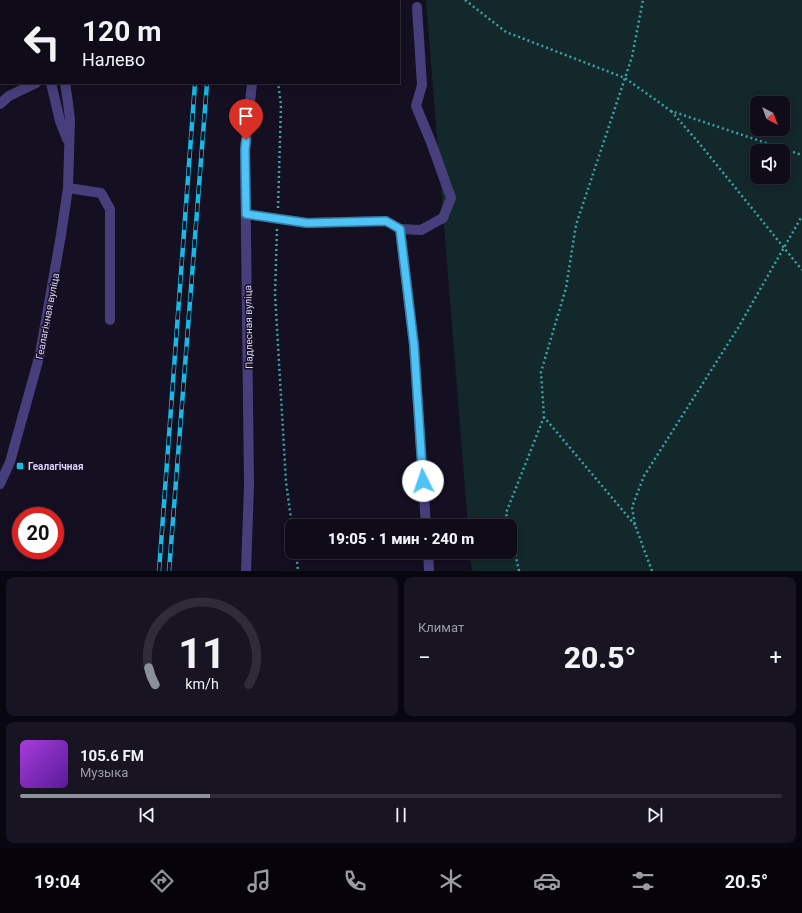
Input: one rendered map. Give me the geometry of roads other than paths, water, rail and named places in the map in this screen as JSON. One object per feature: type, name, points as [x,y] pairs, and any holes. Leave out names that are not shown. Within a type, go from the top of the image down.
[{"type":"street","points":[[246,214],[307,223],[386,221],[400,229],[421,230],[443,218],[450,198],[431,142],[416,106],[422,85],[417,7]]},
{"type":"street","points":[[0,104],[9,96],[34,84]]},
{"type":"street","name":"Геалагічная вуліца","points":[[51,84],[60,121],[69,143]]},
{"type":"street","name":"Геалагічная вуліца","points":[[0,484],[10,462],[40,354],[61,235],[68,188],[70,120],[65,84]]},
{"type":"street","name":"Падлесная вуліца","points":[[246,571],[249,486],[245,150],[252,84]]},
{"type":"street","points":[[68,188],[101,193],[110,209],[110,320]]},
{"type":"street","points":[[400,229],[414,345],[426,519]]},
{"type":"street","points":[[428,559],[429,571]]},
{"type":"railway","points":[[159,571],[195,84]]},
{"type":"railway","points":[[169,571],[207,84]]},
{"type":"place","name":"Геалагічная","points":[[20,466]]}]
